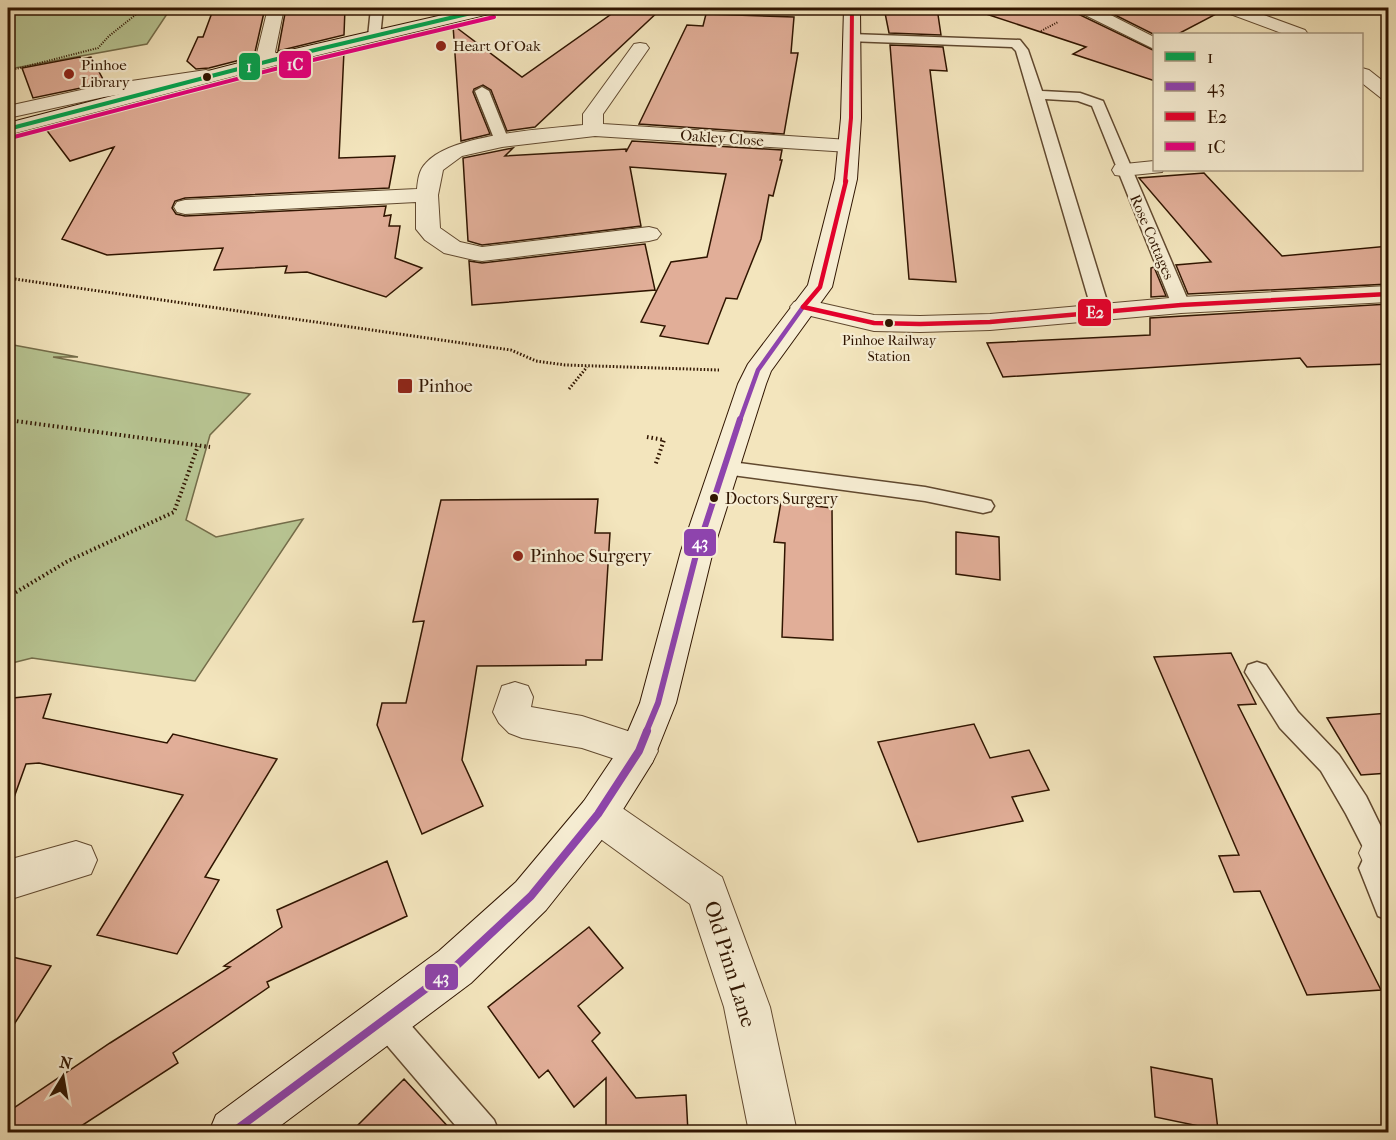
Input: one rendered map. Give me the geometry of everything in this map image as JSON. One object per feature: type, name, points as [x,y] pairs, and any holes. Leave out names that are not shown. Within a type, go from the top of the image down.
[{"type":"street","points":[[273,60],[266,53],[276,8]]},
{"type":"street","points":[[8,129],[273,60],[374,37],[458,12],[492,8]]},
{"type":"street","points":[[233,1132],[455,967],[531,896],[598,814],[639,752],[658,703],[697,551],[758,370],[820,287],[846,179],[851,118],[852,8]]},
{"type":"street","points":[[1231,8],[1296,33]]},
{"type":"street","points":[[1087,9],[1153,43]]},
{"type":"street","points":[[595,130],[592,123],[593,114],[640,48]]},
{"type":"street","points":[[1363,75],[1389,94]]},
{"type":"street","points":[[8,111],[104,91],[211,76]]},
{"type":"street","name":"Oakley Close","points":[[649,234],[622,246],[482,254],[464,252],[445,245],[428,229],[427,195],[430,173],[434,166],[446,156],[465,148],[502,141],[595,130],[849,146]]},
{"type":"street","points":[[1124,170],[1153,166]]},
{"type":"street","points":[[185,207],[427,195]]},
{"type":"street","points":[[803,307],[874,323],[990,322],[1181,304],[1389,294]]},
{"type":"street","points":[[515,697],[512,712],[522,722],[553,724],[588,733],[639,752]]},
{"type":"street","name":"Old Pinn Lane","points":[[598,814],[707,891],[747,1007],[773,1132]]},
{"type":"street","points":[[8,880],[76,860]]},
{"type":"lane","points":[[374,37],[377,8]]},
{"type":"lane","points":[[851,38],[1016,43],[1022,50],[1037,95],[1101,311]]},
{"type":"lane","points":[[482,91],[502,141]]},
{"type":"lane","name":"Rose Cottages","points":[[1037,95],[1071,96],[1098,104],[1181,304]]},
{"type":"lane","points":[[724,468],[925,494],[982,506]]},
{"type":"lane","points":[[1257,672],[1288,720],[1330,763],[1384,852],[1373,868],[1389,906]]},
{"type":"lane","points":[[384,1018],[482,1132]]},
{"type":"path","points":[[8,71],[98,48],[107,35],[131,22],[144,8]]},
{"type":"path","points":[[1016,43],[1087,9]]},
{"type":"path","points":[[8,278],[511,350],[536,361],[587,367],[758,370]]},
{"type":"path","points":[[569,389],[587,367]]},
{"type":"path","points":[[8,420],[210,447]]},
{"type":"path","points":[[646,437],[664,440],[655,466]]},
{"type":"path","points":[[8,597],[38,576],[111,538],[174,512],[198,446]]},
{"type":"green space","points":[[8,8],[171,8],[147,44],[15,68],[8,73]]},
{"type":"green space","points":[[8,344],[78,357],[53,357],[250,394],[210,435],[186,520],[216,537],[303,519],[195,681],[32,658],[8,664]]},
{"type":"building","points":[[265,8],[256,56],[196,69],[187,61],[198,37],[203,37],[213,10]]},
{"type":"building","points":[[286,8],[345,8],[344,35],[278,51]]},
{"type":"building","points":[[620,8],[662,8],[535,127],[507,131],[491,90],[483,85],[474,89],[473,92],[490,134],[461,141],[453,25],[522,77]]},
{"type":"building","points":[[884,8],[937,8],[941,35],[889,33]]},
{"type":"building","points":[[987,8],[1075,8],[1078,14],[1153,50],[1153,80],[1073,54],[1086,47],[986,14]]},
{"type":"building","points":[[1101,8],[1221,8],[1222,11],[1180,33],[1153,34]]},
{"type":"building","points":[[706,14],[794,17],[791,53],[798,53],[784,134],[639,124],[687,25],[703,26]]},
{"type":"building","points":[[890,45],[943,47],[947,71],[930,70],[956,282],[909,279]]},
{"type":"building","points":[[344,51],[339,158],[395,156],[389,188],[185,198],[175,201],[172,208],[176,214],[185,216],[386,206],[384,216],[391,215],[389,226],[400,226],[395,258],[422,268],[386,297],[307,272],[285,273],[287,266],[214,270],[223,248],[107,255],[62,239],[114,147],[70,161],[45,128]]},
{"type":"building","points":[[80,57],[81,59],[91,57],[105,83],[33,98],[22,68]]},
{"type":"building","points":[[632,141],[782,150],[780,160],[782,160],[773,196],[769,195],[761,239],[737,299],[726,298],[708,344],[660,336],[665,326],[641,322],[671,262],[707,257],[726,174],[630,167],[641,226],[482,245],[468,241],[463,158],[513,148],[505,156],[626,149],[626,152]]},
{"type":"building","points":[[1204,173],[1282,256],[1389,246],[1389,284],[1188,294],[1176,265],[1211,262],[1139,178]]},
{"type":"building","points":[[645,244],[655,290],[472,305],[469,261],[482,263]]},
{"type":"building","points":[[1154,267],[1166,296],[1151,297],[1151,268]]},
{"type":"building","points":[[1389,304],[1389,364],[1307,367],[1300,358],[1003,377],[987,343],[1150,335],[1150,318]]},
{"type":"building","points":[[598,499],[595,533],[610,533],[602,660],[586,660],[586,665],[477,666],[462,760],[483,806],[422,834],[377,725],[382,703],[406,703],[424,621],[413,622],[441,500]]},
{"type":"building","points":[[781,502],[832,508],[833,640],[782,637],[785,543],[774,542]]},
{"type":"building","points":[[956,532],[999,537],[1000,580],[956,574]]},
{"type":"building","points":[[1231,653],[1256,704],[1238,705],[1381,990],[1307,995],[1260,891],[1234,892],[1219,856],[1239,855],[1154,657]]},
{"type":"building","points":[[51,694],[43,718],[167,743],[173,734],[277,759],[205,877],[219,880],[177,954],[97,935],[183,795],[39,763],[26,764],[12,803],[8,802],[8,711],[13,698]]},
{"type":"building","points":[[1389,713],[1389,773],[1361,775],[1327,718]]},
{"type":"building","points":[[974,724],[990,758],[1029,750],[1049,790],[1012,797],[1023,821],[918,842],[878,742]]},
{"type":"building","points":[[387,861],[407,916],[267,982],[269,987],[173,1053],[178,1063],[72,1132],[8,1132],[8,1112],[110,1043],[230,967],[224,966],[282,927],[277,910]]},
{"type":"building","points":[[589,927],[623,968],[578,1006],[600,1033],[592,1041],[636,1098],[686,1095],[688,1132],[606,1132],[606,1078],[574,1107],[548,1070],[539,1078],[488,1007]]},
{"type":"building","points":[[8,956],[51,966],[8,1034]]},
{"type":"building","points":[[1151,1067],[1212,1079],[1218,1130],[1155,1117]]},
{"type":"building","points":[[404,1079],[453,1132],[351,1132]]},
{"type":"transit line","name":"1","points":[[8,129],[273,60],[492,8]]},
{"type":"transit line","name":"E2","points":[[803,307],[820,287],[846,179],[851,118],[852,8]]},
{"type":"transit line","name":"1C","points":[[10,138],[275,69],[494,17]]},
{"type":"transit line","name":"E2","points":[[803,307],[874,323],[920,324],[990,322],[1181,305],[1388,294]]},
{"type":"transit line","name":"43","points":[[233,1132],[455,967],[531,896],[598,814],[639,751],[658,703],[697,551],[752,384],[758,370],[803,307]]},
{"type":"place","name":"Heart Of Oak","points":[[441,46]]},
{"type":"place","name":"Pinhoe Library","points":[[69,74]]},
{"type":"place","name":"Pinhoe Railway Station","points":[[889,323]]},
{"type":"place","name":"Pinhoe","points":[[405,386]]},
{"type":"place","name":"Doctors Surgery","points":[[714,498]]},
{"type":"place","name":"Pinhoe Surgery","points":[[518,556]]}]
